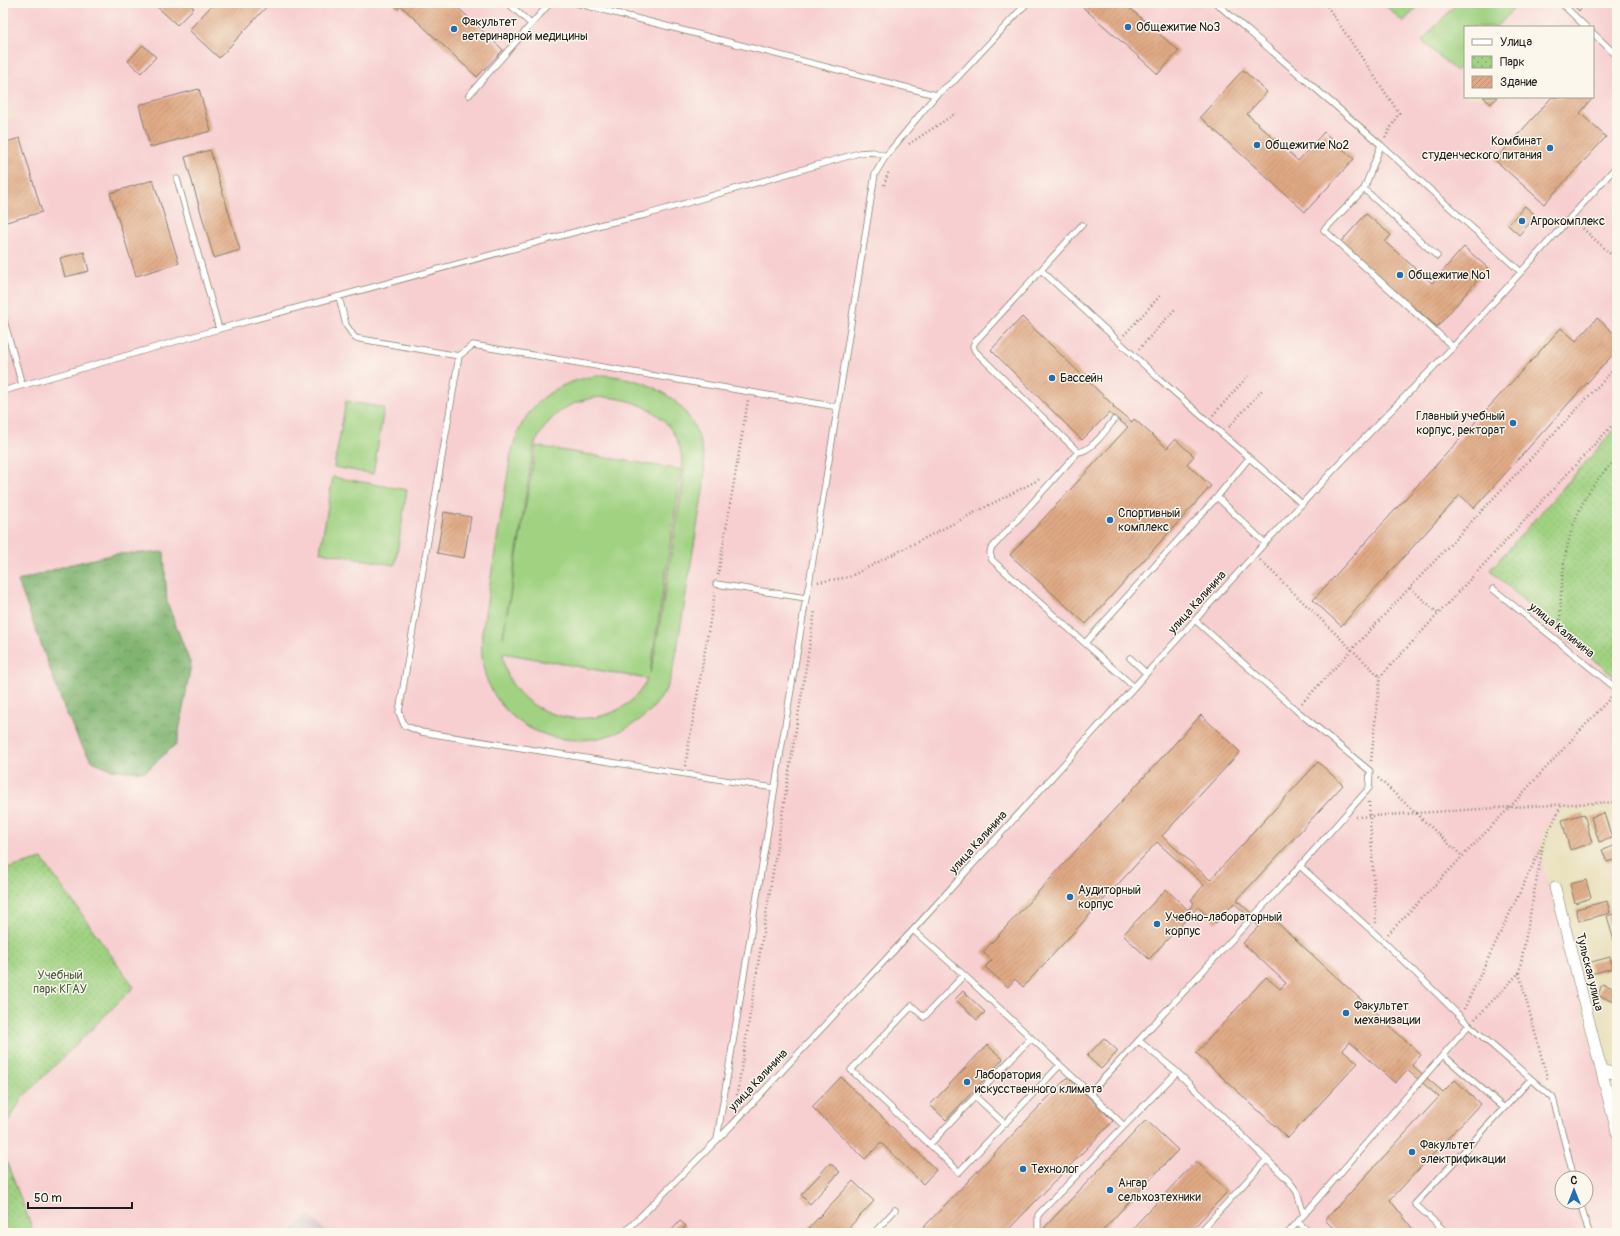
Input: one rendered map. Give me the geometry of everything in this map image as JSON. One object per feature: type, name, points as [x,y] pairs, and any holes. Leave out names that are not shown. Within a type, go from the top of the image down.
[{"type":"street","name":"Тульская улица","points":[[1556,888],[1617,1132]]},
{"type":"street","points":[[1601,1070],[1617,1074]]},
{"type":"lane","points":[[508,3],[531,24]]},
{"type":"lane","points":[[469,95],[550,3]]},
{"type":"lane","points":[[576,3],[936,95]]},
{"type":"lane","points":[[717,1140],[875,174],[886,156],[936,95],[955,80],[1027,3]]},
{"type":"lane","points":[[1216,3],[1381,145],[1521,272]]},
{"type":"lane","points":[[1561,3],[1585,26]]},
{"type":"lane","points":[[1594,34],[1617,56]]},
{"type":"lane","points":[[1381,145],[1364,189],[1324,230],[1453,347]]},
{"type":"lane","points":[[3,391],[219,329],[645,214],[859,153],[873,152],[886,156]]},
{"type":"lane","name":"улица Калинина","points":[[624,1233],[732,1125],[913,930],[1265,543],[1453,347],[1617,166]]},
{"type":"lane","points":[[176,179],[219,329]]},
{"type":"lane","points":[[1364,189],[1437,256]]},
{"type":"lane","points":[[1082,225],[973,346],[975,351],[1078,452],[1084,452],[1089,448],[1114,420]]},
{"type":"lane","points":[[1041,270],[1133,355],[1302,504]]},
{"type":"lane","points":[[339,297],[346,325],[355,338],[459,356]]},
{"type":"lane","points":[[3,317],[22,385]]},
{"type":"lane","points":[[774,788],[421,732],[404,725],[399,712],[459,356],[473,345],[838,406]]},
{"type":"lane","points":[[1078,452],[991,549],[990,553],[992,560],[1134,687]]},
{"type":"lane","points":[[1085,643],[1217,497],[1250,458]]},
{"type":"lane","points":[[1217,497],[1265,543]]},
{"type":"lane","points":[[716,584],[806,598]]},
{"type":"lane","name":"улица Калинина","points":[[1493,589],[1617,690]]},
{"type":"lane","points":[[1090,1093],[1300,866],[1369,788],[1370,771],[1296,710],[1196,620]]},
{"type":"lane","points":[[1130,658],[1146,673]]},
{"type":"lane","points":[[1300,866],[1377,935],[1469,1025],[1553,1098],[1572,1170]]},
{"type":"lane","points":[[913,930],[964,975],[1124,1126]]},
{"type":"lane","points":[[964,975],[924,1017],[912,1006],[851,1070],[959,1172],[1060,1065]]},
{"type":"lane","points":[[1288,1233],[1469,1025]]},
{"type":"lane","points":[[930,1144],[1031,1038]]},
{"type":"lane","points":[[1139,1041],[1177,1072],[1289,1181],[1297,1192],[1304,1215]]},
{"type":"lane","points":[[1443,1055],[1504,1108]]},
{"type":"lane","points":[[1038,1233],[1038,1215],[1177,1072]]},
{"type":"lane","points":[[1447,1233],[1415,1204],[1531,1079]]},
{"type":"lane","points":[[976,1096],[1005,1124]]},
{"type":"lane","points":[[1200,1233],[1267,1159]]},
{"type":"lane","points":[[874,1233],[896,1210]]},
{"type":"lane","points":[[1582,1210],[1589,1233]]},
{"type":"lane","points":[[1298,1222],[1310,1233]]},
{"type":"path","points":[[1325,3],[1399,113],[1381,145]]},
{"type":"path","points":[[906,146],[956,113]]},
{"type":"path","points":[[883,192],[891,164]]},
{"type":"path","points":[[1571,217],[1617,260]]},
{"type":"path","points":[[1118,341],[1160,296]]},
{"type":"path","points":[[1133,355],[1175,309]]},
{"type":"path","points":[[1296,710],[1617,366]]},
{"type":"path","points":[[1208,421],[1248,376]]},
{"type":"path","points":[[1222,434],[1263,389]]},
{"type":"path","points":[[1462,856],[1370,771],[1380,677],[1617,420]]},
{"type":"path","points":[[1560,643],[1560,610],[1565,556],[1570,534],[1588,492],[1604,471],[1617,459]]},
{"type":"path","points":[[809,584],[849,577],[1044,477]]},
{"type":"path","points":[[1255,554],[1380,677]]},
{"type":"path","points":[[818,590],[821,574]]},
{"type":"path","points":[[1410,588],[1438,614]]},
{"type":"path","points":[[732,1125],[816,606]]},
{"type":"path","points":[[1382,940],[1510,807],[1617,690]]},
{"type":"path","points":[[1369,788],[1377,935]]},
{"type":"path","points":[[1342,818],[1416,812],[1617,802]]},
{"type":"path","points":[[1460,1016],[1561,805]]},
{"type":"path","points":[[1543,841],[1519,973],[1553,1098]]},
{"type":"path","points":[[1469,1025],[1519,973]]},
{"type":"shaded area","points":[[3,3],[1617,3],[1617,805],[1562,810],[1544,832],[1540,853],[1568,953],[1617,1148],[1617,1233],[3,1233],[3,121],[15,118],[3,94]]},
{"type":"shaded area","points":[[309,1215],[328,1233],[290,1233]]},
{"type":"green space","points":[[1383,3],[1421,3],[1403,22]]},
{"type":"green space","points":[[1457,3],[1518,4],[1498,26],[1464,26],[1464,62],[1456,71],[1422,41]]},
{"type":"green space","points":[[602,375],[625,378],[646,384],[664,393],[679,406],[691,421],[699,439],[704,460],[704,484],[675,661],[671,677],[664,693],[646,715],[623,730],[598,738],[571,740],[545,735],[522,723],[502,705],[485,674],[482,656],[482,632],[511,454],[516,437],[523,422],[532,409],[542,399],[569,383],[584,378]],"holes":[[[602,397],[620,399],[637,404],[651,411],[663,420],[673,432],[679,446],[683,463],[683,482],[654,657],[650,673],[682,470],[536,446],[503,637],[534,446],[546,426],[560,411],[579,402]],[[503,653],[647,679],[633,699],[613,712],[589,718],[565,717],[542,710],[522,696],[509,677]]]},
{"type":"green space","points":[[346,401],[384,408],[373,474],[334,467]]},
{"type":"green space","points":[[1617,427],[1617,679],[1551,625],[1490,570]]},
{"type":"green space","points":[[333,477],[407,490],[395,565],[320,552]]},
{"type":"green space","points":[[164,552],[167,602],[191,665],[177,743],[145,772],[114,770],[92,761],[80,743],[64,708],[18,581],[68,565],[115,554]]},
{"type":"green space","name":"Учебный парк КГАУ","points":[[42,859],[134,987],[23,1097],[3,1130],[3,870]]},
{"type":"green space","points":[[3,1153],[31,1225],[33,1233],[3,1233]]},
{"type":"building","points":[[153,3],[188,3],[194,8],[177,25]]},
{"type":"building","points":[[214,3],[270,3],[219,58],[189,30]]},
{"type":"building","name":"Факультет ветеринарной медицины","points":[[393,3],[453,3],[503,50],[477,77],[401,6],[398,9]]},
{"type":"building","name":"Общежитие №3","points":[[1078,3],[1124,3],[1179,51],[1158,74]]},
{"type":"building","points":[[1571,3],[1586,3],[1579,11]]},
{"type":"building","points":[[143,45],[156,57],[141,73],[128,61]]},
{"type":"building","name":"Общежитие №2","points":[[1243,70],[1267,92],[1247,114],[1298,161],[1324,132],[1354,159],[1305,212],[1200,117]]},
{"type":"building","points":[[199,89],[211,131],[150,147],[139,105]]},
{"type":"building","points":[[1484,98],[1496,98],[1491,104]]},
{"type":"building","name":"Комбинат студенческого питания","points":[[1551,98],[1592,99],[1580,113],[1606,137],[1544,204],[1495,160]]},
{"type":"building","points":[[20,138],[42,212],[3,223],[3,143]]},
{"type":"building","points":[[210,150],[240,250],[214,258],[185,157]]},
{"type":"building","points":[[153,180],[179,263],[136,276],[110,193]]},
{"type":"building","name":"Агрокомплекс","points":[[1525,206],[1536,216],[1519,235],[1508,225]]},
{"type":"building","name":"Общежитие №1","points":[[1366,214],[1391,235],[1385,242],[1432,283],[1464,247],[1488,268],[1437,327],[1340,243]]},
{"type":"building","points":[[84,252],[89,271],[65,277],[60,258]]},
{"type":"building","name":"Спортивный комплекс","points":[[1022,317],[1114,406],[1113,407],[1132,422],[1134,419],[1167,448],[1175,439],[1194,456],[1187,464],[1211,486],[1086,624],[1010,555],[1128,427],[1109,413],[1082,440],[991,350]]},
{"type":"building","name":"Главный учебный корпус, ректорат","points":[[1597,318],[1617,336],[1617,350],[1474,508],[1460,495],[1341,626],[1313,600],[1561,328],[1576,341]]},
{"type":"building","points":[[444,512],[471,517],[464,558],[437,553]]},
{"type":"building","points":[[1201,715],[1240,752],[1162,836],[1210,880],[1318,762],[1343,785],[1237,900],[1262,923],[1269,915],[1421,1055],[1412,1065],[1443,1092],[1455,1080],[1480,1104],[1390,1200],[1416,1233],[1338,1233],[1325,1220],[1439,1097],[1407,1070],[1395,1083],[1350,1042],[1343,1050],[1358,1063],[1288,1138],[1196,1053],[1266,977],[1280,989],[1286,983],[1243,943],[1259,926],[1234,903],[1216,923],[1198,907],[1149,959],[1123,935],[1166,889],[1188,910],[1194,903],[1191,900],[1204,885],[1157,842],[1023,987],[1015,979],[1008,987],[985,967],[992,960],[983,952]]},
{"type":"building","points":[[1604,813],[1612,838],[1599,842],[1591,817]]},
{"type":"building","points":[[1584,814],[1592,843],[1570,850],[1562,820]]},
{"type":"building","points":[[1617,845],[1617,859],[1607,862],[1602,850]]},
{"type":"building","points":[[1586,880],[1591,898],[1575,903],[1570,884]]},
{"type":"building","points":[[1607,901],[1610,913],[1579,921],[1576,909]]},
{"type":"building","points":[[1617,913],[1617,952],[1607,916]]},
{"type":"building","points":[[1610,957],[1613,968],[1591,974],[1588,963]]},
{"type":"building","points":[[1602,984],[1617,989],[1616,1001],[1598,996]]},
{"type":"building","points":[[963,991],[985,1012],[977,1020],[955,999]]},
{"type":"building","points":[[1104,1038],[1118,1051],[1101,1069],[1087,1056]]},
{"type":"building","name":"Лаборатория искусственного климата","points":[[987,1045],[1003,1059],[946,1120],[930,1105]]},
{"type":"building","points":[[841,1077],[936,1170],[923,1184],[881,1143],[865,1159],[812,1107]]},
{"type":"building","name":"Технолог","points":[[1068,1077],[1113,1121],[1005,1233],[951,1233],[947,1230],[944,1233],[918,1233]]},
{"type":"building","name":"Ангар сельхозтехники","points":[[1146,1120],[1178,1150],[1100,1233],[1045,1233],[1042,1230]]},
{"type":"building","name":"Ангар сельхозтехники","points":[[1196,1161],[1228,1191],[1189,1233],[1128,1233]]},
{"type":"building","points":[[830,1163],[840,1172],[810,1204],[801,1195]]},
{"type":"building","points":[[853,1181],[874,1201],[844,1233],[804,1233]]},
{"type":"building","points":[[680,1221],[686,1226],[680,1233],[671,1233],[670,1232]]},
{"type":"place","name":"Общежитие №3","points":[[1128,27]]},
{"type":"place","name":"Факультет ветеринарной медицины","points":[[454,29]]},
{"type":"place","name":"Общежитие №2","points":[[1257,145]]},
{"type":"place","name":"Комбинат студенческого питания","points":[[1550,148]]},
{"type":"place","name":"Агрокомплекс","points":[[1522,221]]},
{"type":"place","name":"Общежитие №1","points":[[1400,275]]},
{"type":"place","name":"Бассейн","points":[[1052,378]]},
{"type":"place","name":"Главный учебный корпус, ректорат","points":[[1513,423]]},
{"type":"place","name":"Спортивный комплекс","points":[[1110,520]]},
{"type":"place","name":"Аудиторный корпус","points":[[1070,897]]},
{"type":"place","name":"Учебно-лабораторный корпус","points":[[1157,924]]},
{"type":"place","name":"Факультет механизации","points":[[1346,1013]]},
{"type":"place","name":"Лаборатория искусственного климата","points":[[967,1082]]},
{"type":"place","name":"Факультет электрификации","points":[[1412,1152]]},
{"type":"place","name":"Технолог","points":[[1023,1169]]},
{"type":"place","name":"Ангар сельхозтехники","points":[[1110,1190]]}]
